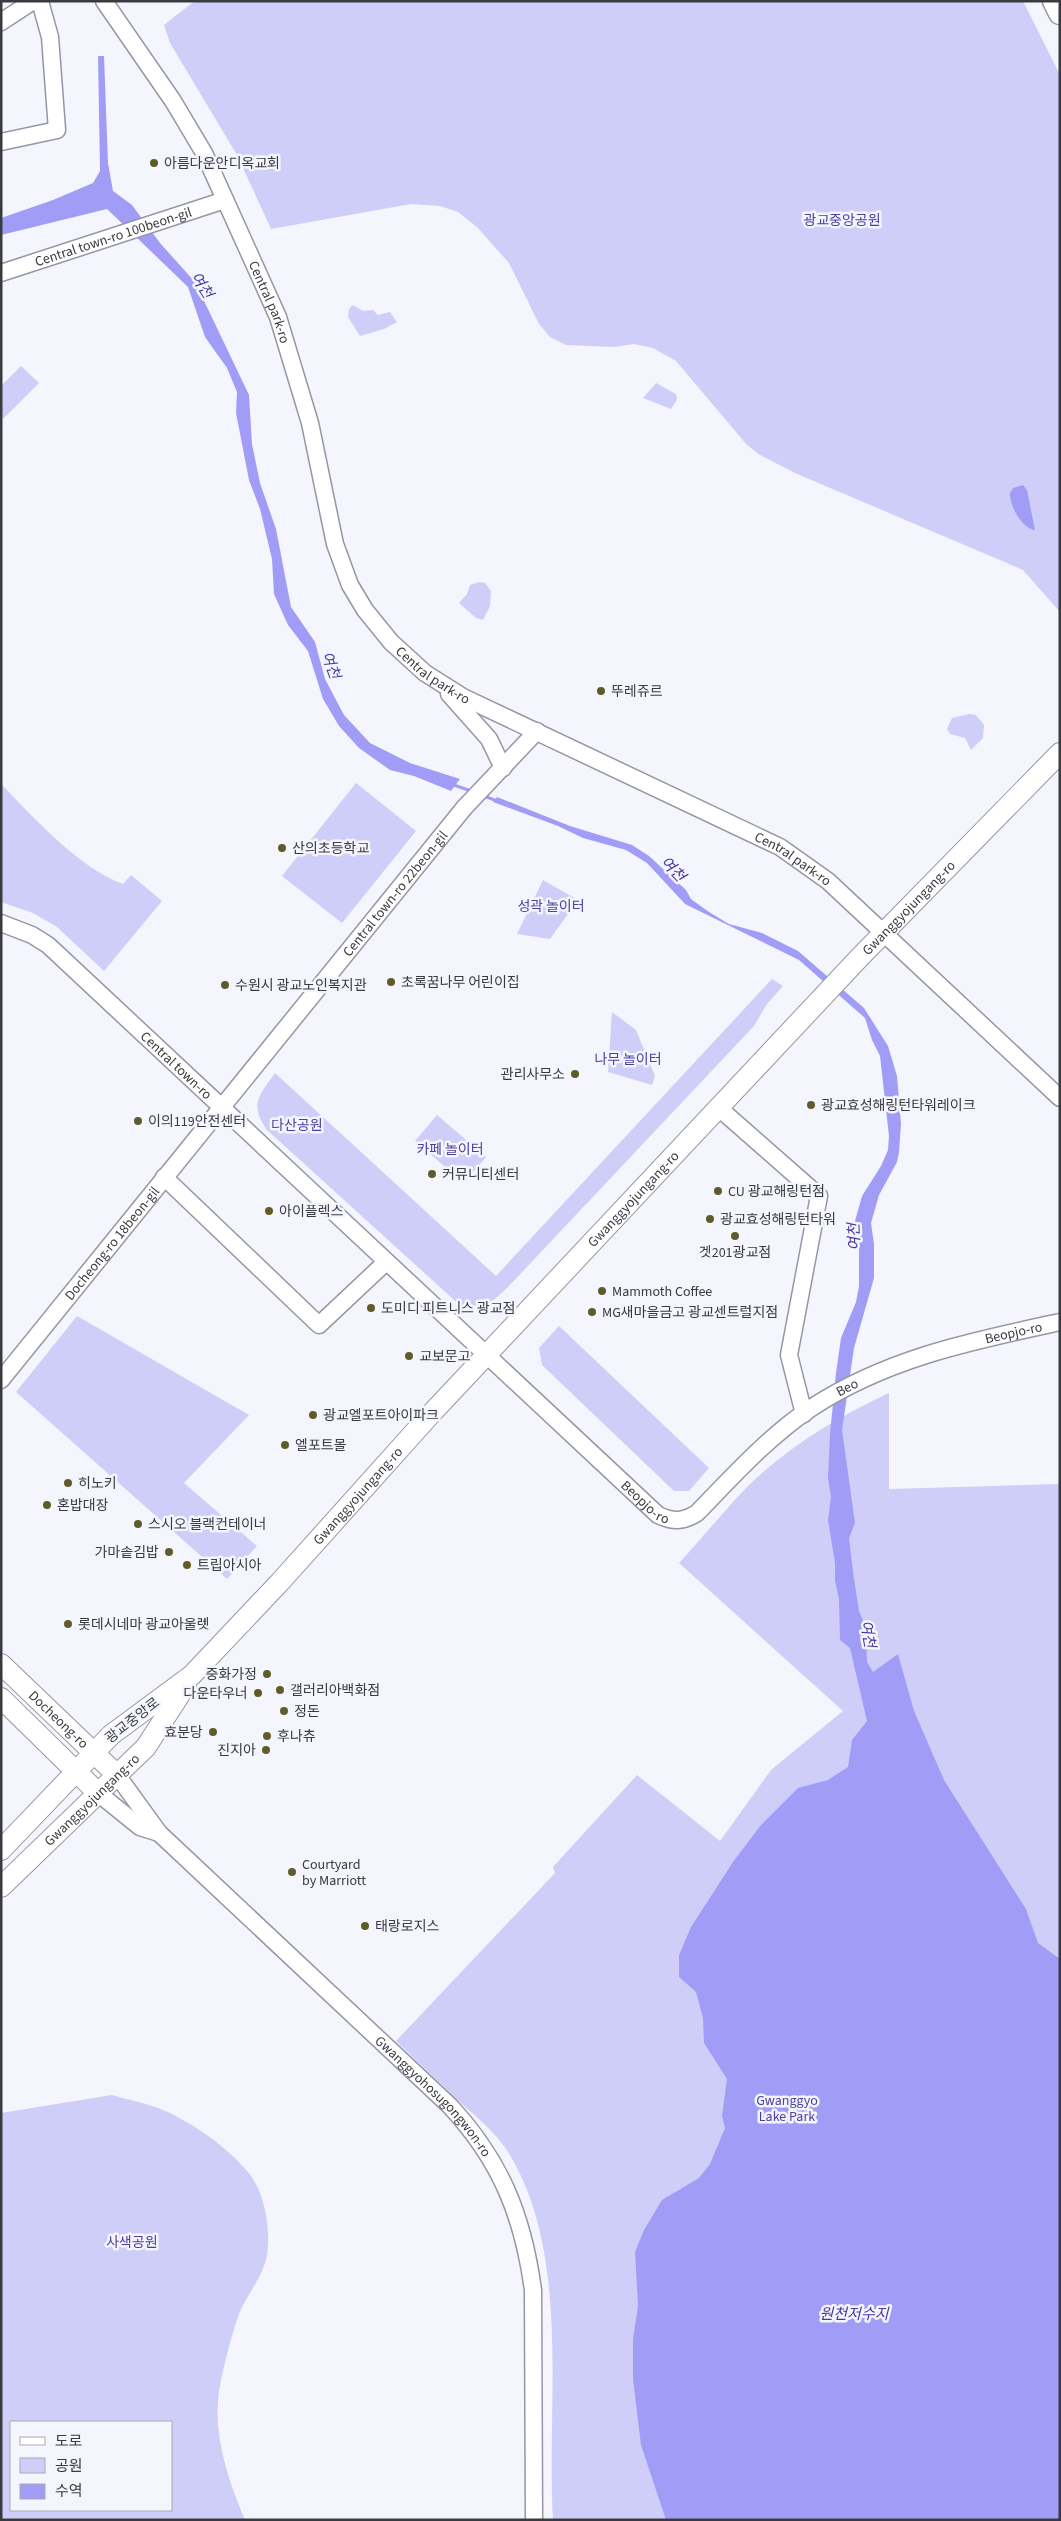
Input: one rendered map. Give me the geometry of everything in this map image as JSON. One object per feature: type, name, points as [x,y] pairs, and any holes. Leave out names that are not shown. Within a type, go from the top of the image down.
[{"type":"highway","points":[[1054,1],[1060,12]]},
{"type":"main road","name":"Gwanggyojungang-ro","points":[[1,1887],[146,1748],[192,1675],[486,1356],[819,1000],[1060,753]]},
{"type":"main road","name":"Docheong-ro","points":[[1,1664],[117,1775]]},
{"type":"main road","name":"광교중앙로","points":[[75,1770],[111,1735],[192,1675]]},
{"type":"main road","points":[[1,1698],[98,1793]]},
{"type":"main road","points":[[1,1850],[75,1770]]},
{"type":"street","points":[[1,22],[33,1]]},
{"type":"street","points":[[1,142],[57,130],[50,37],[40,1]]},
{"type":"street","name":"Central park-ro","points":[[104,1],[173,101],[204,153],[278,317],[293,360],[310,423],[335,544],[350,585],[365,610],[391,642],[439,683],[474,703],[735,824],[793,855],[828,881],[1060,1098]]},
{"type":"street","name":"Central town-ro 100beon-gil","points":[[1,272],[225,200]]},
{"type":"street","points":[[439,683],[489,739],[502,769]]},
{"type":"street","name":"Central town-ro 22beon-gil","points":[[221,1106],[464,808],[537,731]]},
{"type":"street","name":"Central town-ro","points":[[1,923],[32,935],[48,945],[486,1356]]},
{"type":"street","name":"Docheong-ro 18beon-gil","points":[[1,1380],[221,1106]]},
{"type":"street","points":[[720,1108],[819,1196],[789,1355],[808,1411]]},
{"type":"street","points":[[164,1177],[319,1325],[386,1262]]},
{"type":"street","name":"Beopjo-ro","points":[[883,1370],[903,1361],[964,1344],[1060,1322]]},
{"type":"street","name":"Beopjo-ro","points":[[486,1356],[658,1515],[669,1520],[688,1518],[697,1513],[768,1443],[808,1411]]},
{"type":"street","name":"Beo","points":[[808,1411],[854,1383],[883,1370]]},
{"type":"street","name":"Gwanggyohosugongwon-ro","points":[[117,1775],[159,1833],[450,2106],[469,2127],[497,2169],[510,2194],[520,2224],[528,2254],[533,2290],[534,2520]]},
{"type":"street","points":[[98,1793],[140,1827],[159,1833]]},
{"type":"green space","name":"광교중앙공원","points":[[200,1],[1023,1],[1060,75],[1060,612],[1023,570],[795,473],[760,455],[747,445],[676,361],[653,348],[634,344],[614,347],[566,345],[550,337],[539,324],[509,263],[477,227],[458,212],[440,206],[411,204],[271,229],[237,155],[170,43],[164,25],[192,3]]},
{"type":"green space","points":[[353,305],[363,311],[373,310],[378,315],[390,312],[397,322],[384,329],[360,336],[348,317],[349,309]]},
{"type":"green space","points":[[21,366],[39,383],[3,419],[1,417],[1,386]]},
{"type":"green space","points":[[656,383],[676,394],[677,400],[671,409],[643,398]]},
{"type":"green space","points":[[479,582],[485,583],[491,591],[490,606],[483,620],[476,618],[459,603],[467,594],[470,585]]},
{"type":"green space","points":[[969,714],[976,715],[984,725],[983,738],[971,750],[965,738],[950,734],[947,729],[952,718]]},
{"type":"green space","points":[[356,783],[416,831],[342,923],[282,876]]},
{"type":"green space","points":[[1,784],[58,841],[90,866],[106,877],[123,884],[131,875],[162,901],[104,971],[57,927],[33,913],[1,902]]},
{"type":"green space","name":"성곽 놀이터","points":[[543,880],[578,900],[550,939],[517,934]]},
{"type":"green space","name":"다산공원","points":[[772,979],[783,986],[767,1004],[754,1026],[508,1287],[485,1308],[464,1309],[267,1130],[258,1113],[258,1100],[275,1073],[496,1276]]},
{"type":"green space","name":"나무 놀이터","points":[[612,1012],[636,1030],[655,1076],[652,1085],[608,1072]]},
{"type":"green space","name":"카페 놀이터","points":[[437,1115],[486,1157],[464,1183],[415,1141]]},
{"type":"green space","points":[[77,1316],[249,1415],[184,1483],[257,1546],[227,1579],[16,1392]]},
{"type":"green space","points":[[559,1326],[709,1468],[689,1491],[674,1491],[542,1365],[539,1348]]},
{"type":"green space","name":"Gwanggyo Lake Park","points":[[889,1393],[889,1489],[1060,1484],[1060,2520],[553,2520],[553,2380],[549,2283],[541,2237],[528,2193],[508,2152],[499,2139],[396,2041],[555,1873],[553,1867],[637,1775],[720,1841],[771,1770],[843,1711],[679,1563],[748,1486],[780,1458],[833,1422]]},
{"type":"green space","name":"사색공원","points":[[112,2095],[151,2105],[174,2115],[220,2145],[248,2172],[254,2180],[263,2200],[268,2234],[267,2255],[262,2271],[236,2322],[223,2370],[218,2402],[221,2447],[229,2477],[245,2520],[1,2520],[1,2113]]},
{"type":"water","points":[[98,56],[104,56],[108,163],[113,191],[132,205],[160,243],[195,282],[249,395],[252,444],[260,483],[276,529],[291,607],[315,642],[325,679],[344,715],[370,743],[410,763],[460,779],[451,791],[414,776],[390,770],[359,748],[339,726],[323,699],[308,651],[288,625],[274,594],[272,559],[260,509],[249,480],[236,413],[237,392],[227,368],[205,337],[188,287],[107,209],[1,235],[1,218],[53,200],[93,183],[100,171]]},
{"type":"water","points":[[1023,485],[1027,490],[1035,530],[1030,529],[1017,516],[1010,498],[1013,488]]},
{"type":"water","name":"원천저수지","points":[[497,797],[570,826],[632,845],[649,856],[686,890],[691,899],[709,912],[729,924],[762,933],[798,951],[864,1008],[888,1046],[897,1076],[901,1124],[899,1152],[897,1162],[879,1195],[871,1223],[874,1244],[874,1278],[854,1348],[842,1430],[855,1523],[849,1538],[859,1611],[866,1628],[867,1662],[873,1672],[898,1654],[914,1711],[944,1780],[1026,1909],[1038,1943],[1060,1959],[1060,2520],[666,2520],[641,2445],[633,2379],[633,2339],[638,2306],[635,2252],[644,2230],[662,2200],[699,2178],[710,2164],[725,2128],[722,2116],[727,2079],[704,2043],[703,2018],[696,1992],[679,1977],[679,1955],[691,1927],[733,1862],[761,1825],[798,1788],[828,1780],[848,1767],[852,1740],[867,1721],[850,1648],[840,1640],[839,1599],[828,1520],[831,1497],[828,1478],[830,1434],[841,1338],[856,1302],[859,1286],[859,1240],[855,1221],[862,1196],[881,1166],[888,1150],[889,1136],[880,1056],[872,1040],[865,1018],[799,960],[685,904],[647,863],[626,850],[583,838],[558,826],[493,802]]},
{"type":"waterway","name":"여천","points":[[451,784],[471,791]]},
{"type":"waterway","name":"여천","points":[[484,796],[497,801]]},
{"type":"place","name":"아름다운안디옥교회","points":[[154,163]]},
{"type":"place","name":"뚜레쥬르","points":[[601,691]]},
{"type":"place","name":"산의초등학교","points":[[282,848]]},
{"type":"place","name":"초록꿈나무 어린이집","points":[[391,982]]},
{"type":"place","name":"수원시 광교노인복지관","points":[[225,985]]},
{"type":"place","name":"관리사무소","points":[[575,1074]]},
{"type":"place","name":"광교효성해링턴타워레이크","points":[[811,1105]]},
{"type":"place","name":"이의119안전센터","points":[[138,1121]]},
{"type":"place","name":"커뮤니티센터","points":[[432,1174]]},
{"type":"place","name":"CU 광교해링턴점","points":[[718,1191]]},
{"type":"place","name":"아이플렉스","points":[[269,1211]]},
{"type":"place","name":"광교효성해링턴타워","points":[[710,1219]]},
{"type":"place","name":"겟201광교점","points":[[735,1236]]},
{"type":"place","name":"Mammoth Coffee","points":[[602,1291]]},
{"type":"place","name":"도미디 피트니스 광교점","points":[[371,1308]]},
{"type":"place","name":"MG새마을금고 광교센트럴지점","points":[[592,1312]]},
{"type":"place","name":"교보문고","points":[[409,1356]]},
{"type":"place","name":"광교엘포트아이파크","points":[[313,1415]]},
{"type":"place","name":"엘포트몰","points":[[285,1445]]},
{"type":"place","name":"히노키","points":[[68,1483]]},
{"type":"place","name":"혼밥대장","points":[[47,1505]]},
{"type":"place","name":"스시오 블랙컨테이너","points":[[138,1524]]},
{"type":"place","name":"가마솥김밥","points":[[169,1552]]},
{"type":"place","name":"트립아시아","points":[[187,1565]]},
{"type":"place","name":"롯데시네마 광교아울렛","points":[[68,1624]]},
{"type":"place","name":"중화가정","points":[[267,1674]]},
{"type":"place","name":"갤러리아백화점","points":[[280,1690]]},
{"type":"place","name":"다운타우너","points":[[258,1693]]},
{"type":"place","name":"정돈","points":[[284,1711]]},
{"type":"place","name":"효분당","points":[[213,1732]]},
{"type":"place","name":"후나츄","points":[[267,1736]]},
{"type":"place","name":"진지아","points":[[266,1750]]},
{"type":"place","name":"Courtyard by Marriott","points":[[292,1872]]},
{"type":"place","name":"태랑로지스","points":[[365,1926]]}]
